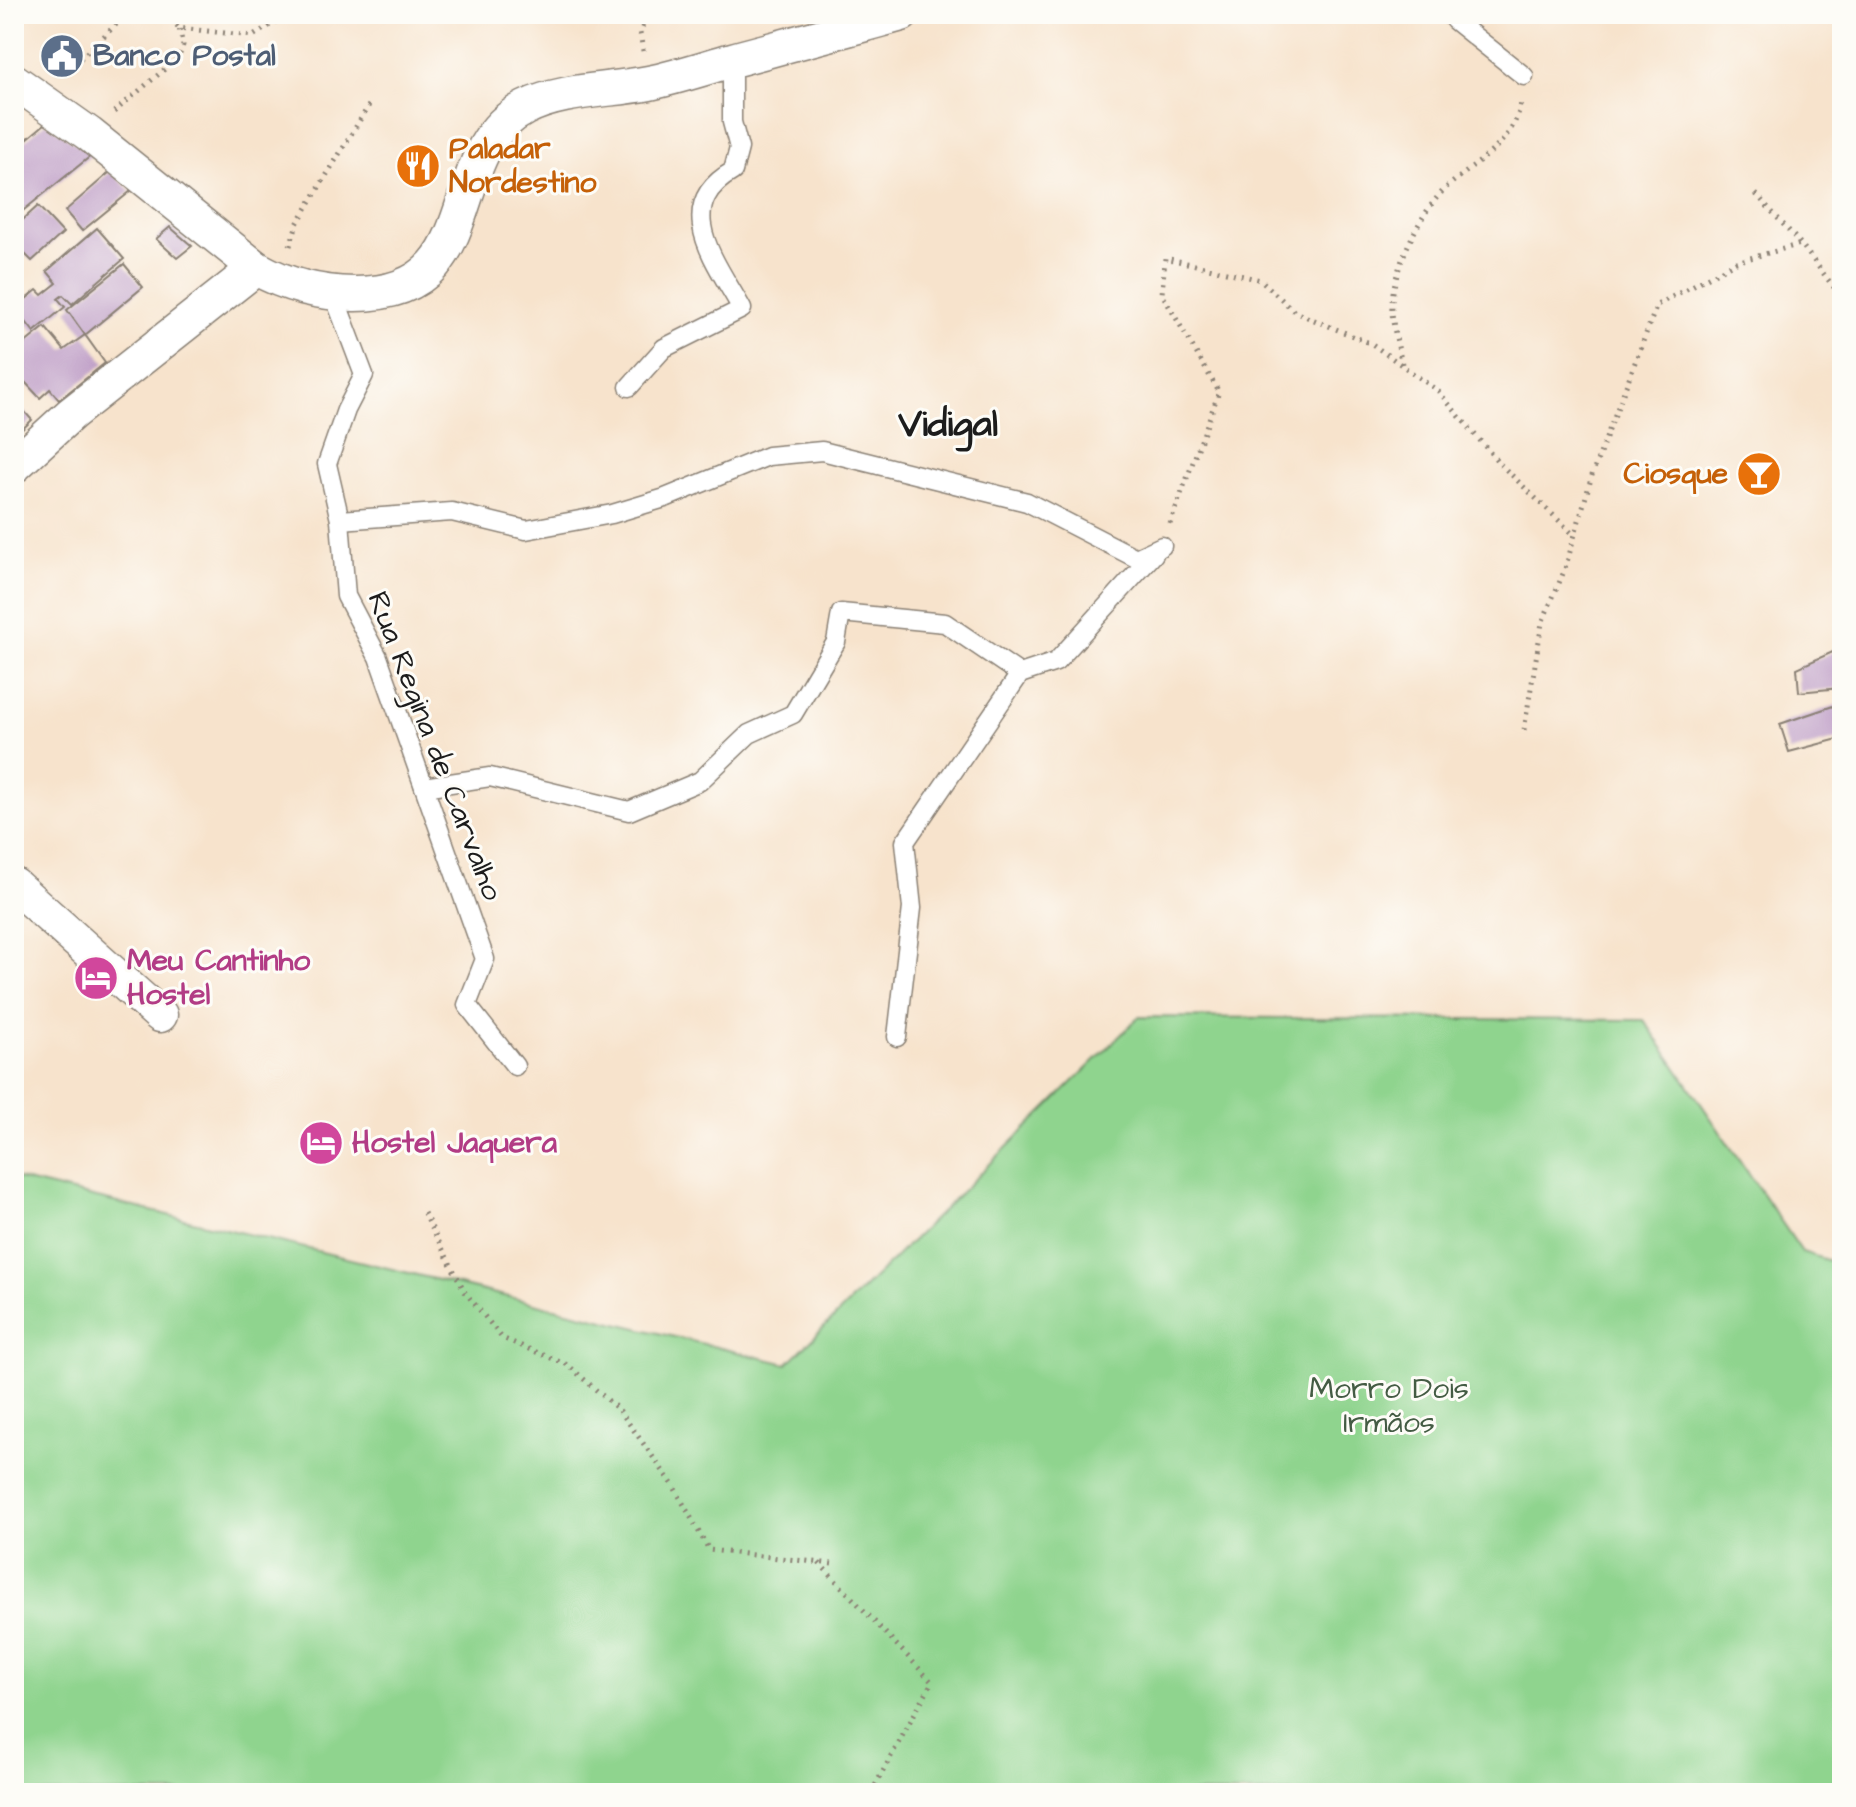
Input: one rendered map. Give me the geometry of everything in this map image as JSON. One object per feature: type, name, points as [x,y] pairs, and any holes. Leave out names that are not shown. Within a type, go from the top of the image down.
[{"type":"street","points":[[27,90],[89,134],[267,274],[333,293],[371,294],[421,279],[448,247],[477,162],[495,129],[525,108],[572,94],[650,83],[902,14]]},
{"type":"street","points":[[14,466],[71,414],[267,274]]},
{"type":"street","points":[[14,885],[160,1015]]},
{"type":"lane","points":[[1453,14],[1454,20],[1524,76]]},
{"type":"lane","points":[[629,387],[664,348],[742,309],[699,228],[704,203],[715,181],[733,171],[739,148],[732,122],[732,60]]},
{"type":"lane","name":"Rua Regina de Carvalho","points":[[333,293],[364,375],[346,410],[327,464],[340,520],[346,596],[378,657],[485,959],[467,1005],[515,1066]]},
{"type":"lane","points":[[340,520],[452,512],[526,530],[612,514],[665,498],[768,456],[822,451],[1027,502],[1136,558],[1162,546]]},
{"type":"lane","points":[[897,1037],[912,908],[905,842],[1020,674],[1056,662],[1162,546]]},
{"type":"lane","points":[[424,787],[490,777],[629,811],[700,781],[749,734],[793,714],[836,642],[841,613],[945,623],[1020,674]]},
{"type":"path","points":[[27,90],[127,14]]},
{"type":"path","points":[[89,134],[179,57],[183,45],[179,28],[165,14]]},
{"type":"path","points":[[179,28],[253,36],[288,14]]},
{"type":"path","points":[[1402,366],[1391,304],[1396,273],[1429,207],[1447,188],[1493,154],[1520,110],[1524,76]]},
{"type":"path","points":[[267,274],[369,105]]},
{"type":"path","points":[[1756,194],[1801,244],[1842,298]]},
{"type":"path","points":[[1524,730],[1542,623],[1593,472],[1657,305],[1736,262],[1801,244]]},
{"type":"path","points":[[1162,546],[1219,392],[1162,294],[1165,258],[1261,280],[1295,312],[1372,344],[1438,391],[1499,463],[1574,535]]},
{"type":"path","points":[[424,1213],[465,1292],[502,1338],[568,1365],[620,1411],[673,1485],[709,1550],[832,1564]]},
{"type":"path","points":[[819,1562],[932,1682],[871,1793]]},
{"type":"green space","name":"Morro Dois Irmãos","points":[[1139,1017],[1644,1020],[1802,1252],[1842,1265],[1842,1793],[14,1793],[14,1178],[787,1364]]},
{"type":"building","points":[[46,123],[92,155],[14,218],[14,150]]},
{"type":"building","points":[[110,172],[131,191],[82,231],[65,211]]},
{"type":"building","points":[[38,206],[63,233],[32,261],[20,249],[14,253],[14,228]]},
{"type":"building","points":[[170,227],[192,246],[177,258],[156,239]]},
{"type":"building","points":[[97,228],[124,259],[72,304],[63,295],[58,299],[65,307],[34,332],[15,308],[37,290],[42,295],[57,283],[47,271]]},
{"type":"building","points":[[124,264],[143,287],[85,335],[67,310]]},
{"type":"building","points":[[45,327],[64,350],[85,335],[105,363],[59,400],[50,389],[40,398],[24,381],[14,390],[14,352]]},
{"type":"building","points":[[14,400],[32,420],[16,435],[14,433]]},
{"type":"building","points":[[1835,651],[1840,688],[1799,692],[1797,668]]},
{"type":"building","points":[[1842,703],[1842,738],[1789,752],[1780,724]]},
{"type":"place","name":"Banco Postal","points":[[62,56]]},
{"type":"place","name":"Paladar Nordestino","points":[[418,166]]},
{"type":"place","name":"Ciosque","points":[[1759,474]]},
{"type":"place","name":"Meu Cantinho Hostel","points":[[96,978]]},
{"type":"place","name":"Hostel Jaquera","points":[[321,1143]]},
{"type":"district","name":"Vidigal","points":[[948,425]]}]
